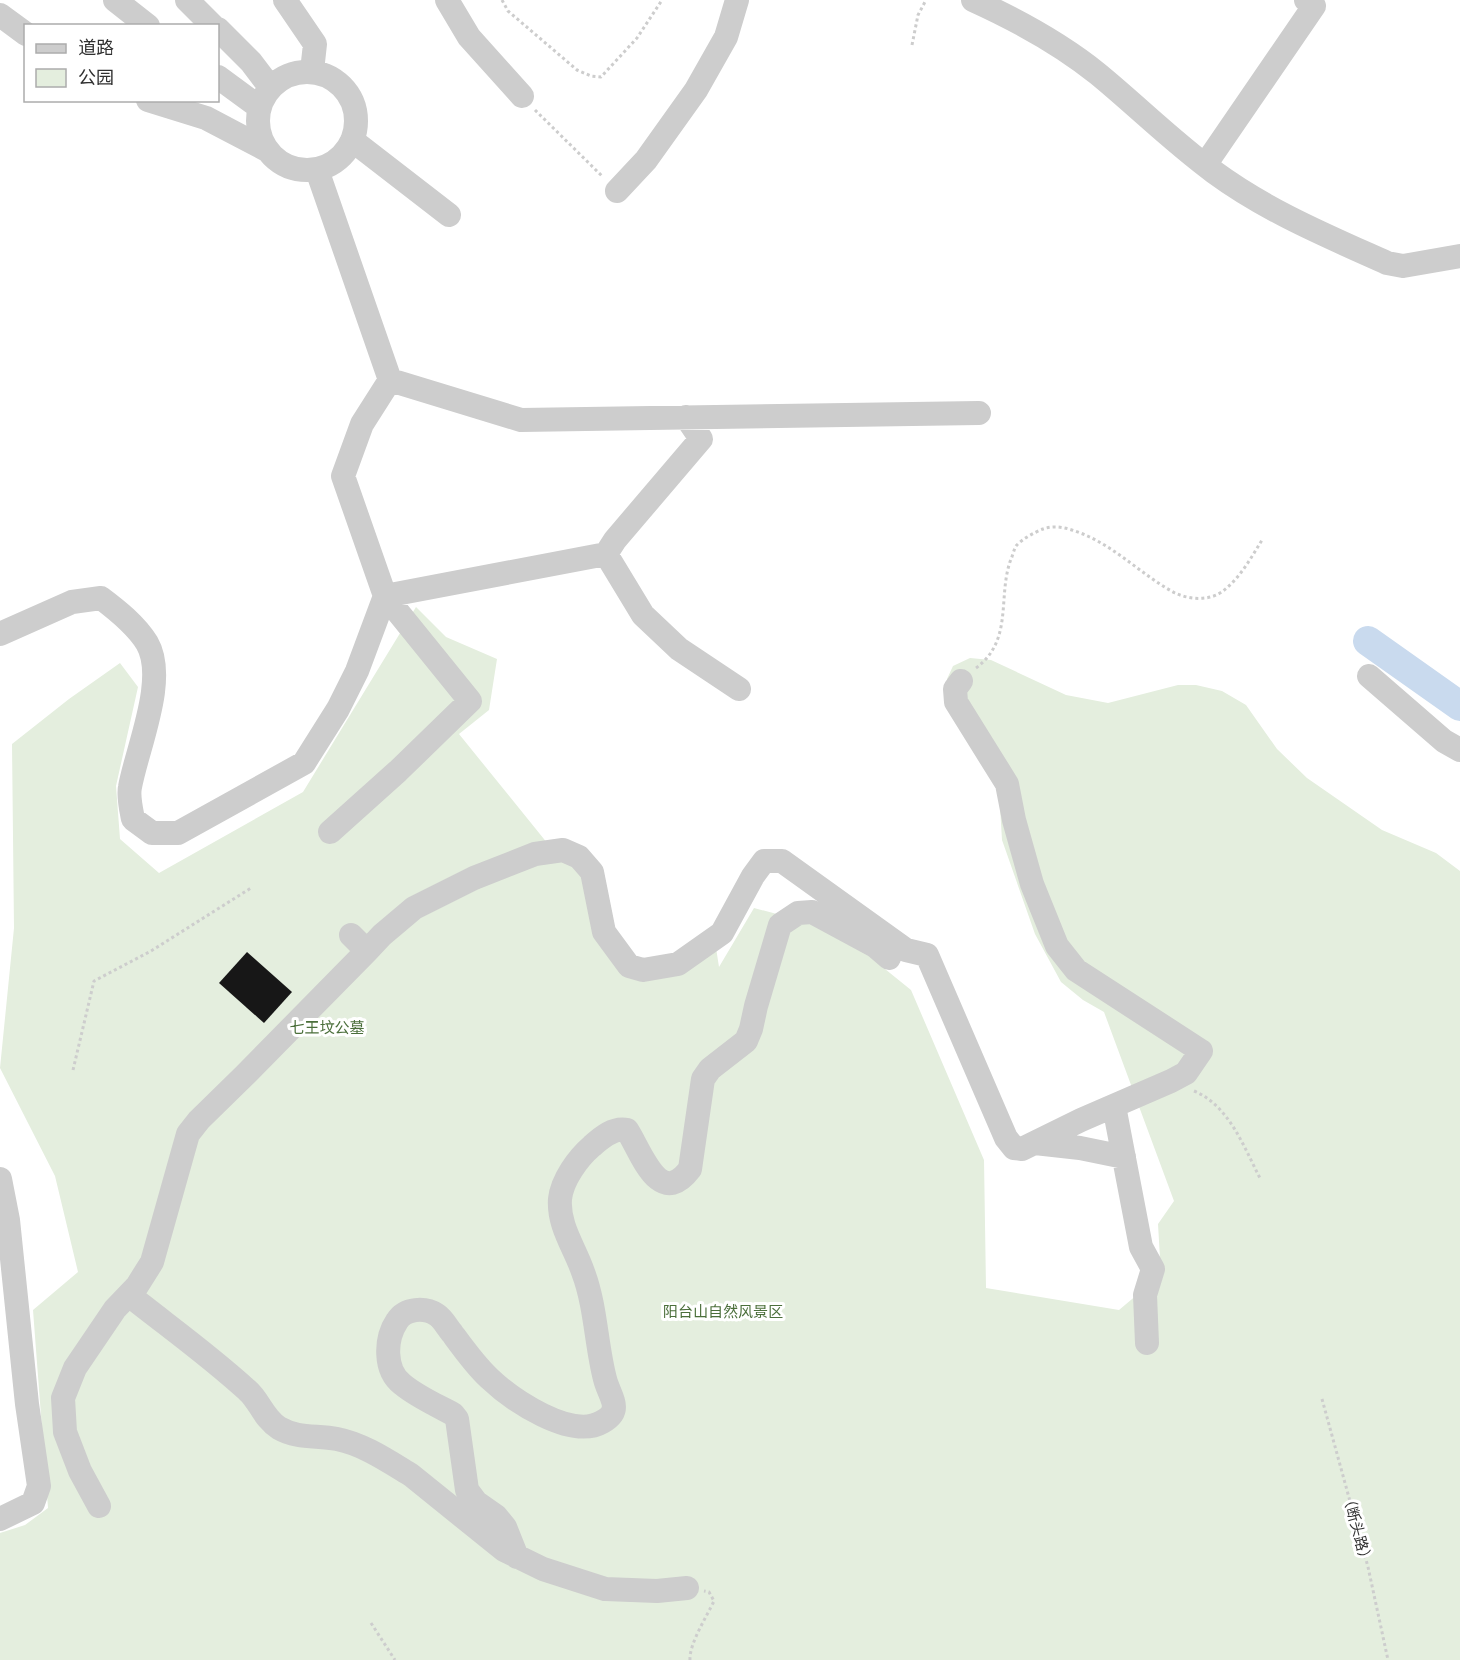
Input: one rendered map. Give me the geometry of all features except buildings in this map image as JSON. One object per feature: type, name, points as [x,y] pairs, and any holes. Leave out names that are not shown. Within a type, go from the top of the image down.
[{"type":"street","points":[[115,0],[145,24]]},
{"type":"street","points":[[187,0],[211,24]]},
{"type":"street","points":[[285,0],[315,44],[312,71]]},
{"type":"street","points":[[447,0],[469,38],[522,96]]},
{"type":"street","points":[[617,191],[645,160],[696,90],[726,37],[737,0]]},
{"type":"street","points":[[973,0],[1047,39],[1097,73],[1205,165],[1281,215],[1387,263],[1403,266],[1460,256]]},
{"type":"street","points":[[1205,165],[1313,2]]},
{"type":"street","points":[[0,15],[24,33]]},
{"type":"street","points":[[219,30],[251,62],[264,97],[258,131],[267,150]]},
{"type":"street","points":[[154,102],[206,118],[267,150],[280,162],[290,167],[317,170],[335,162],[347,151],[356,130],[357,117],[353,100],[333,78],[312,71],[290,74],[264,97]]},
{"type":"street","points":[[219,77],[264,97]]},
{"type":"street","points":[[352,140],[449,215]]},
{"type":"street","points":[[317,170],[390,380]]},
{"type":"street","points":[[390,380],[521,420],[979,413]]},
{"type":"street","points":[[330,832],[398,771],[470,701],[385,596],[343,476],[362,424],[390,380]]},
{"type":"street","points":[[385,596],[606,554],[615,540],[701,439],[686,417]]},
{"type":"street","points":[[606,554],[643,615],[679,649],[739,689]]},
{"type":"street","points":[[0,634],[72,602],[100,598],[127,621],[147,643],[155,669],[149,716],[129,789],[133,819],[152,833],[178,832],[304,764],[338,709],[357,671],[385,596]]},
{"type":"street","points":[[1369,676],[1444,741],[1460,750]]},
{"type":"street","points":[[927,955],[1006,1138],[1014,1148],[1022,1149],[1171,1081],[1186,1073],[1202,1051],[1076,970],[1057,946],[1032,884],[1014,820],[1007,784],[956,702],[955,689],[961,681]]},
{"type":"street","points":[[99,1506],[80,1471],[64,1432],[63,1398],[75,1368],[115,1309],[137,1286],[152,1262],[188,1134],[199,1120],[246,1075],[359,943],[382,935],[414,908],[474,878],[535,854],[563,850],[579,857],[592,872],[604,932],[629,966],[643,970],[678,964],[722,933],[753,876],[764,861],[782,861],[906,950],[927,955]]},
{"type":"street","points":[[518,1557],[505,1527],[496,1516],[476,1502],[467,1490],[457,1419],[453,1414],[400,1383],[392,1370],[387,1347],[391,1331],[398,1318],[406,1312],[415,1310],[426,1310],[439,1316],[489,1378],[548,1418],[579,1427],[592,1427],[610,1417],[614,1412],[614,1404],[605,1379],[584,1273],[562,1222],[560,1202],[562,1188],[583,1154],[609,1132],[621,1128],[627,1130],[653,1175],[662,1182],[683,1178],[690,1168],[703,1079],[710,1069],[746,1041],[752,1029],[756,1006],[780,925],[798,913],[812,912],[875,946],[900,965],[907,966],[927,955]]},
{"type":"street","points":[[1114,1106],[1141,1247],[1153,1269],[1145,1295],[1147,1343]]},
{"type":"street","points":[[1035,1143],[1080,1148],[1124,1157]]},
{"type":"street","points":[[0,1179],[8,1220],[27,1404],[39,1486],[33,1503],[0,1519]]},
{"type":"street","points":[[129,1295],[250,1392],[266,1418],[278,1427],[298,1437],[337,1439],[394,1464],[496,1543],[518,1557],[543,1569],[605,1589],[657,1591],[687,1588]]},
{"type":"path","points":[[502,0],[508,11],[577,70],[591,76],[601,76],[638,38],[662,0]]},
{"type":"path","points":[[912,45],[918,15],[926,0]]},
{"type":"path","points":[[522,96],[617,191]]},
{"type":"path","points":[[961,681],[982,664],[996,642],[1003,625],[1007,569],[1016,546],[1030,535],[1045,528],[1066,527],[1091,537],[1177,594],[1194,598],[1209,598],[1222,591],[1246,566],[1262,540]]},
{"type":"path","points":[[73,1070],[94,981],[151,951],[251,888]]},
{"type":"path","points":[[1171,1081],[1201,1094],[1220,1108],[1233,1126],[1261,1180]]},
{"type":"path","name":"（断头路）","points":[[1322,1399],[1368,1568],[1388,1660]]},
{"type":"path","points":[[687,1588],[709,1592],[714,1601],[696,1638],[690,1660]]},
{"type":"path","points":[[370,1623],[394,1660]]},
{"type":"green space","points":[[416,607],[446,637],[497,659],[489,710],[459,734],[552,849],[569,844],[609,925],[641,965],[671,965],[714,935],[719,967],[754,908],[788,917],[800,906],[872,949],[885,969],[911,990],[984,1160],[986,1288],[1119,1310],[1138,1294],[1160,1258],[1158,1224],[1174,1201],[1104,1012],[1083,1000],[1061,982],[1035,934],[1002,840],[1000,806],[994,776],[953,704],[947,679],[953,666],[970,658],[991,660],[1066,695],[1108,703],[1178,685],[1196,685],[1222,691],[1246,705],[1277,749],[1307,778],[1382,830],[1436,853],[1460,871],[1460,1660],[0,1660],[0,1533],[25,1525],[48,1508],[33,1310],[78,1272],[55,1176],[0,1068],[14,928],[12,744],[69,699],[120,663],[138,687],[116,786],[120,839],[159,873],[303,792]]},
{"type":"waterway","points":[[1368,641],[1460,706]]},
{"type":"park label","name":"七王坟公墓","points":[[327,1028]]},
{"type":"park label","name":"阳台山自然风景区","points":[[723,1312]]}]
